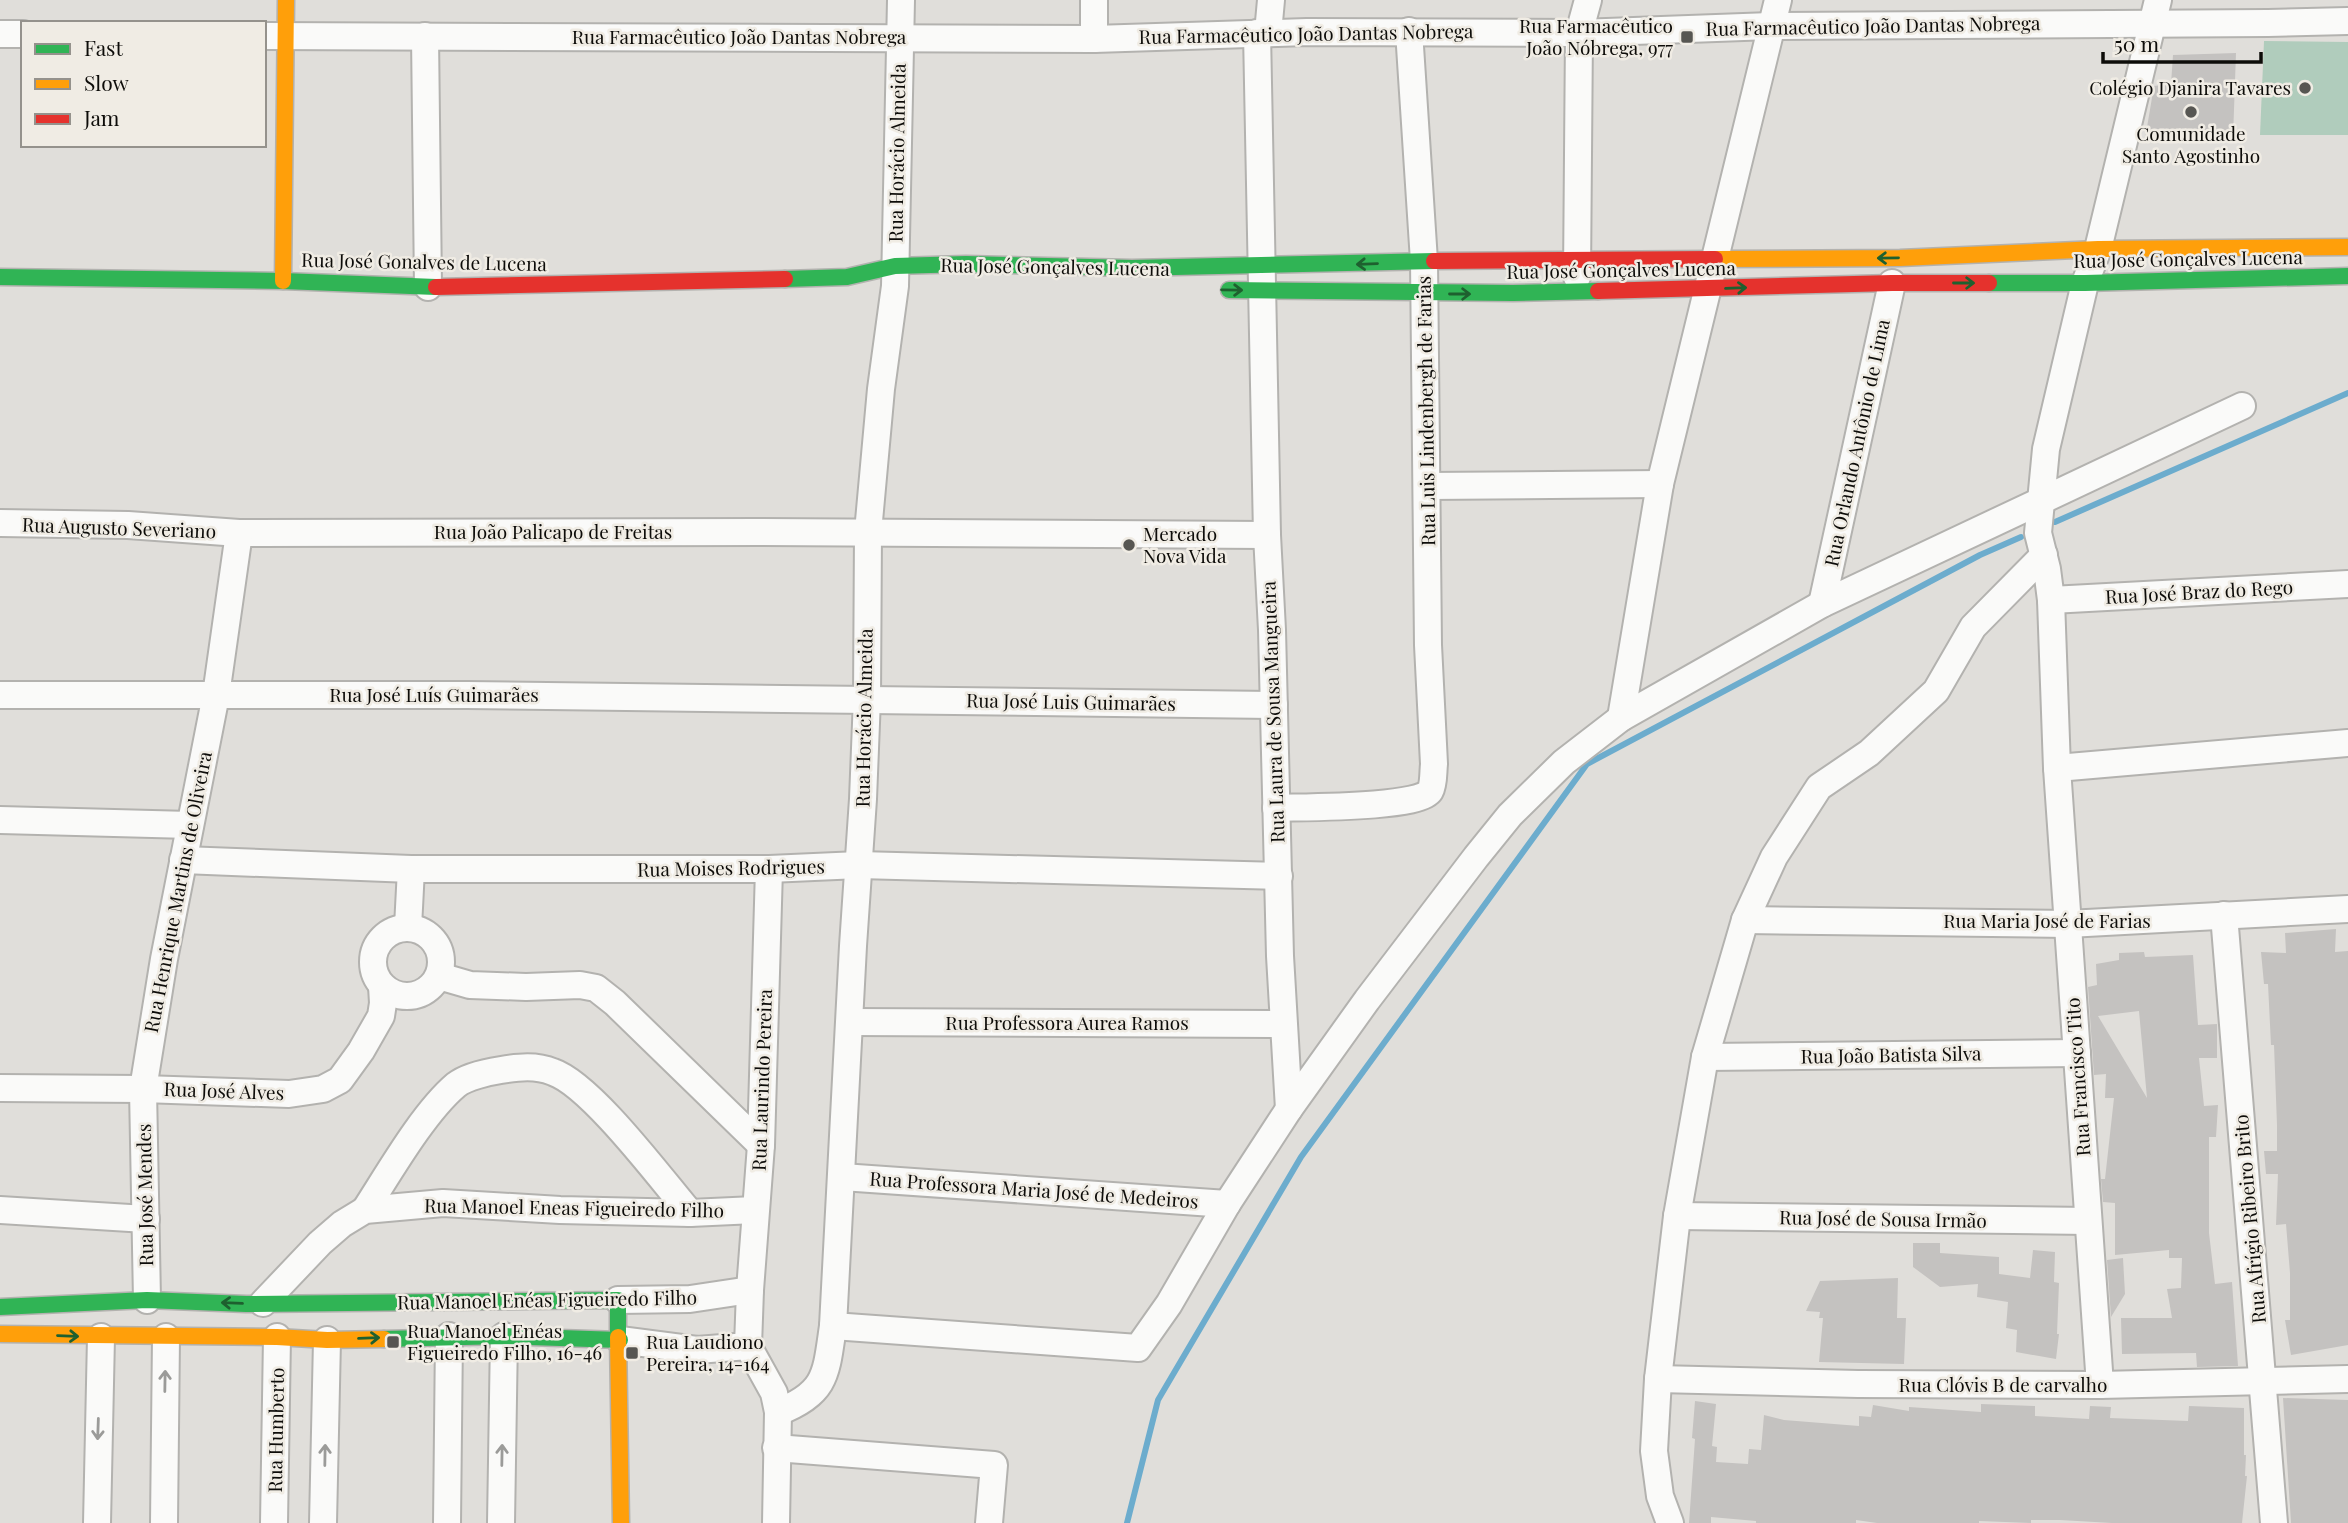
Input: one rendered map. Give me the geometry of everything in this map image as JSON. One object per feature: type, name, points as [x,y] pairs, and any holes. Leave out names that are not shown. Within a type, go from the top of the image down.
[{"type":"street","points":[[283,281],[275,36],[286,0]]},
{"type":"street","name":"Rua Horácio Almeida","points":[[778,1412],[800,1403],[819,1385],[828,1357],[833,1326],[867,698],[868,532],[881,388],[899,279],[901,0]]},
{"type":"street","points":[[1094,0],[1094,38]]},
{"type":"street","name":"Rua Laura de Sousa Mangueira","points":[[1271,0],[1262,33],[1261,278],[1283,1024],[1289,1109]]},
{"type":"street","points":[[1577,292],[1579,33],[1588,0]]},
{"type":"street","points":[[1621,718],[1660,484],[1778,0]]},
{"type":"street","name":"Rua Francisco Tito","points":[[2100,1385],[2057,768],[2051,600],[2038,533],[2039,501],[2046,449],[2085,283],[2098,249],[2155,11]]},
{"type":"street","name":"Rua Farmacêutico João Dantas Nobrega","points":[[275,36],[1094,38],[1409,31],[1579,33],[1771,26],[1958,12],[2342,14]]},
{"type":"street","name":"Rua Luis Lindenbergh de Farias","points":[[1276,808],[1397,803],[1421,799],[1430,791],[1434,764],[1428,645],[1428,486],[1422,294],[1424,261],[1409,31]]},
{"type":"street","points":[[0,34],[21,34]]},
{"type":"street","points":[[425,36],[428,287]]},
{"type":"street","name":"Rua José Gonçalves Lucena","points":[[1207,290],[1261,278],[1424,261],[1715,260],[1984,255],[2098,249],[2348,247]]},
{"type":"street","name":"Rua José Gonçalves Lucena","points":[[899,279],[966,264],[1132,268],[1422,294],[2348,276]]},
{"type":"street","name":"Rua José Gonalves de Lucena","points":[[0,278],[283,281],[428,287],[847,277],[899,279]]},
{"type":"street","name":"Rua Orlando Antônio de Lima","points":[[1822,604],[1892,283]]},
{"type":"street","points":[[833,1326],[1138,1348],[1169,1304],[1227,1204],[1289,1109],[1367,1000],[1476,857],[1510,816],[1564,762],[1621,718],[1822,604],[2242,406]]},
{"type":"street","points":[[1428,486],[1660,484]]},
{"type":"street","name":"Rua Augusto Severiano","points":[[0,523],[128,525],[239,533]]},
{"type":"street","name":"Rua João Palicapo de Freitas","points":[[239,533],[868,532],[1267,535]]},
{"type":"street","name":"Rua Henrique Martins de Oliveira","points":[[143,1089],[155,1007],[216,695],[239,533]]},
{"type":"street","points":[[1670,1523],[1660,1496],[1654,1451],[1658,1378],[1677,1216],[1705,1057],[1745,920],[1774,857],[1819,787],[1869,753],[1936,691],[1973,627],[2044,555]]},
{"type":"street","name":"Rua José Braz do Rego","points":[[2051,600],[2348,584]]},
{"type":"street","name":"Rua José Luís Guimarães","points":[[0,695],[867,698]]},
{"type":"street","name":"Rua José Luis Guimarães","points":[[867,698],[1275,705]]},
{"type":"street","points":[[2057,768],[2348,743]]},
{"type":"street","points":[[0,820],[190,825]]},
{"type":"street","name":"Rua Moises Rodrigues","points":[[183,860],[411,869],[769,869],[859,865],[1279,876]]},
{"type":"street","points":[[408,927],[411,869]]},
{"type":"street","name":"Rua Laurindo Pereira","points":[[750,1290],[761,1145],[769,869]]},
{"type":"street","name":"Rua Maria José de Farias","points":[[1745,920],[2068,923],[2348,909]]},
{"type":"street","name":"Rua Afrígio Ribeiro Brito","points":[[2224,915],[2274,1523]]},
{"type":"street","points":[[408,927],[421,930],[432,938],[440,949],[442,962],[439,976],[432,987],[420,995],[407,997],[394,994],[382,986],[375,975],[373,961],[376,948],[383,937],[395,929],[408,927]]},
{"type":"street","points":[[439,976],[471,985],[580,985],[596,988],[615,1003],[761,1145]]},
{"type":"street","name":"Rua José Alves","points":[[0,1088],[289,1094],[329,1087],[349,1070],[376,1024],[383,1003],[382,986]]},
{"type":"street","name":"Rua Professora Aurea Ramos","points":[[850,1023],[1283,1024]]},
{"type":"street","name":"Rua João Batista Silva","points":[[1705,1057],[2077,1053]]},
{"type":"street","points":[[365,1210],[438,1103],[458,1083],[494,1071],[527,1066],[553,1071],[573,1082],[619,1130],[690,1213]]},
{"type":"street","name":"Rua José Mendes","points":[[143,1089],[147,1300]]},
{"type":"street","name":"Rua Professora Maria José de Medeiros","points":[[842,1177],[1227,1204]]},
{"type":"street","name":"Rua Manoel Eneas Figueiredo Filho","points":[[263,1303],[320,1243],[342,1224],[365,1210],[443,1203],[560,1210],[690,1213],[755,1210]]},
{"type":"street","points":[[0,1210],[146,1219]]},
{"type":"street","name":"Rua José de Sousa Irmão","points":[[1677,1216],[2088,1221]]},
{"type":"street","points":[[750,1290],[748,1346],[774,1393],[778,1412],[776,1523]]},
{"type":"street","name":"Rua Manoel Enéas Figueiredo Filho","points":[[0,1307],[147,1300],[531,1303],[690,1299],[750,1290]]},
{"type":"street","points":[[618,1300],[621,1523]]},
{"type":"street","name":"Rua Manoel Enéas Figueiredo Filho","points":[[0,1334],[327,1340],[504,1336],[620,1340],[697,1350],[748,1346]]},
{"type":"street","points":[[447,1523],[449,1336]]},
{"type":"street","points":[[501,1523],[504,1336]]},
{"type":"street","points":[[97,1523],[101,1337]]},
{"type":"street","points":[[164,1523],[166,1337]]},
{"type":"street","name":"Rua Humberto","points":[[274,1523],[277,1337]]},
{"type":"street","points":[[323,1523],[327,1340]]},
{"type":"street","name":"Rua Clóvis B de carvalho","points":[[1658,1378],[1858,1384],[2100,1385],[2348,1379]]},
{"type":"street","points":[[776,1448],[994,1465],[989,1523]]},
{"type":"green space","name":"Colégio Djanira Tavares","points":[[2264,41],[2348,42],[2348,135],[2260,135]]},
{"type":"building","name":"Comunidade Santo Agostinho","points":[[2236,53],[2233,138],[2145,139],[2154,86],[2171,84],[2173,55]]},
{"type":"building","points":[[2336,929],[2335,952],[2348,951],[2348,1345],[2291,1355],[2285,1320],[2290,1320],[2286,1224],[2276,1225],[2278,1174],[2266,1174],[2264,1151],[2277,1151],[2277,1125],[2274,1045],[2271,1045],[2268,984],[2264,984],[2261,952],[2286,953],[2285,933]]},
{"type":"building","points":[[2144,952],[2145,957],[2193,955],[2198,1025],[2217,1024],[2217,1058],[2199,1058],[2204,1106],[2218,1105],[2216,1137],[2209,1137],[2209,1233],[2215,1284],[2232,1282],[2238,1366],[2197,1367],[2196,1353],[2122,1354],[2121,1318],[2172,1318],[2167,1289],[2181,1288],[2182,1258],[2169,1258],[2169,1250],[2115,1255],[2115,1203],[2103,1202],[2101,1179],[2105,1179],[2114,1098],[2105,1098],[2106,1074],[2094,1075],[2088,987],[2097,985],[2096,964],[2119,960],[2119,953]],"holes":[[[2139,1011],[2147,1098],[2098,1016]]]},
{"type":"building","points":[[1913,1243],[1940,1243],[1940,1253],[1999,1257],[1999,1274],[2030,1278],[2033,1250],[2055,1252],[2054,1282],[2059,1283],[2056,1359],[2016,1352],[2017,1330],[2006,1328],[2008,1302],[1977,1297],[1978,1284],[1940,1287],[1913,1267]]},
{"type":"building","points":[[2123,1258],[2125,1294],[2111,1317],[2107,1260]]},
{"type":"building","points":[[1898,1278],[1897,1318],[1906,1318],[1904,1364],[1819,1362],[1823,1318],[1819,1318],[1820,1312],[1806,1311],[1820,1281]]},
{"type":"building","points":[[2283,1398],[2348,1400],[2348,1523],[2291,1523]]},
{"type":"building","points":[[1695,1401],[1716,1404],[1712,1446],[1717,1447],[1716,1462],[1748,1464],[1749,1449],[1761,1450],[1764,1415],[1784,1420],[1859,1426],[1859,1416],[1871,1417],[1873,1405],[1909,1411],[1909,1407],[1981,1412],[1981,1404],[2035,1406],[2035,1416],[2089,1419],[2090,1406],[2111,1407],[2110,1418],[2188,1421],[2189,1406],[2244,1408],[2247,1476],[2242,1523],[2031,1520],[2031,1523],[1877,1523],[1856,1520],[1856,1523],[1756,1523],[1711,1517],[1711,1523],[1689,1523]]},
{"type":"waterway","points":[[2055,522],[2348,393]]},
{"type":"waterway","points":[[1127,1523],[1158,1400],[1301,1157],[1587,764],[1980,555],[2021,537]]},
{"type":"traffic: fast","points":[[785,279],[847,277],[895,266],[966,264],[1132,268],[1434,261]]},
{"type":"traffic: fast","points":[[1989,283],[2348,276]]},
{"type":"traffic: fast","points":[[0,277],[283,281],[436,287]]},
{"type":"traffic: fast","points":[[1229,290],[1513,293],[1598,291]]},
{"type":"traffic: fast","points":[[0,1307],[147,1300],[246,1304],[618,1300],[618,1337]]},
{"type":"traffic: fast","points":[[384,1339],[504,1336],[620,1340]]},
{"type":"traffic: slow","points":[[283,281],[286,0]]},
{"type":"traffic: slow","points":[[1715,259],[1900,258],[2098,249],[2348,247]]},
{"type":"traffic: slow","points":[[0,1334],[384,1339]]},
{"type":"traffic: slow","points":[[618,1337],[621,1523]]},
{"type":"traffic: jam","points":[[1434,261],[1715,259]]},
{"type":"traffic: jam","points":[[436,287],[785,279]]},
{"type":"traffic: jam","points":[[1598,291],[1989,283]]},
{"type":"place","name":"Rua Farmacêutico João Nóbrega, 977","points":[[1687,37]]},
{"type":"place","name":"Colégio Djanira Tavares","points":[[2305,88]]},
{"type":"place","name":"Comunidade Santo Agostinho","points":[[2191,112]]},
{"type":"place","name":"Mercado Nova Vida","points":[[1129,545]]},
{"type":"place","name":"Rua Manoel Enéas Figueiredo Filho, 16-46","points":[[393,1342]]},
{"type":"place","name":"Rua Laudiono Pereira, 14-164","points":[[632,1353]]}]
